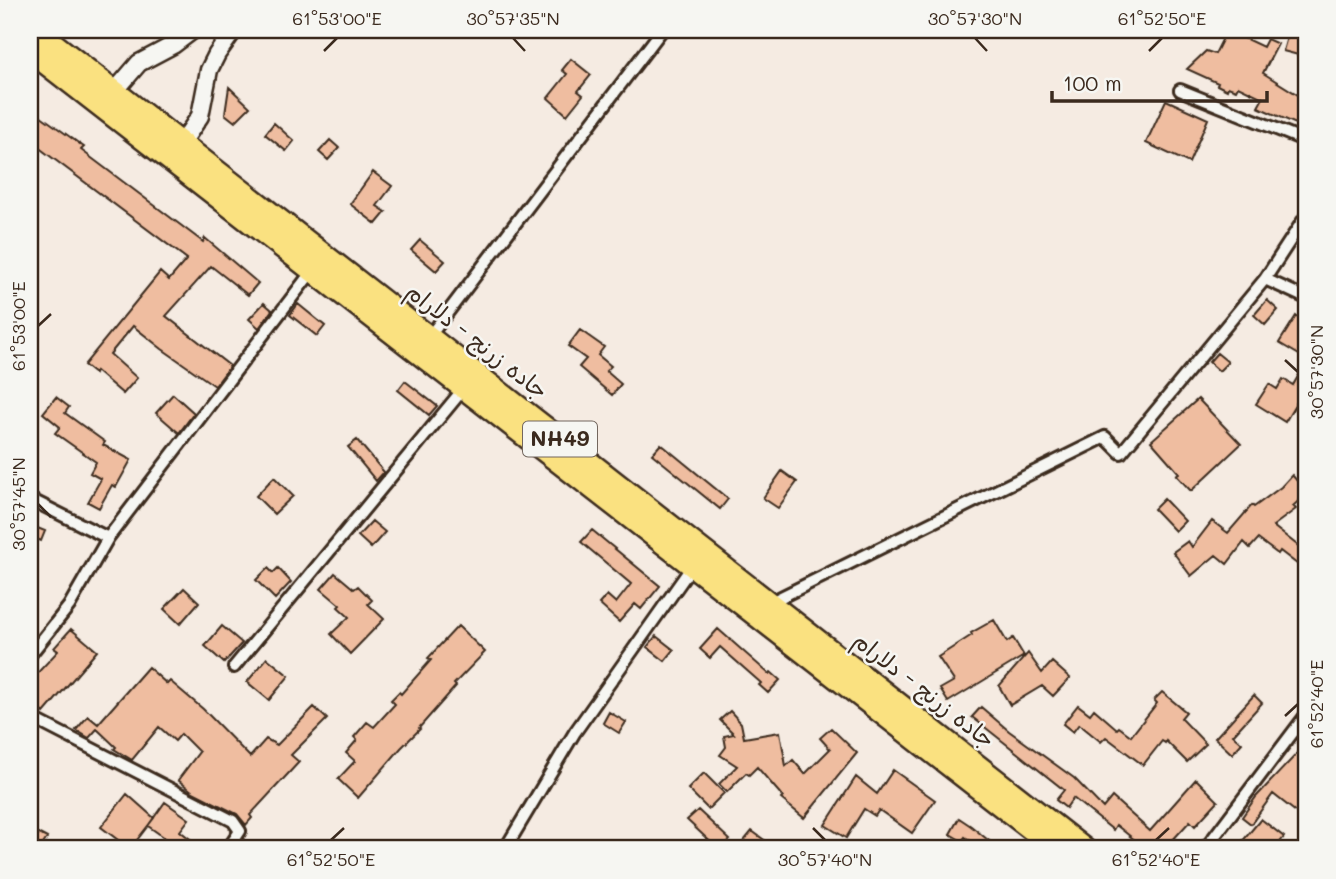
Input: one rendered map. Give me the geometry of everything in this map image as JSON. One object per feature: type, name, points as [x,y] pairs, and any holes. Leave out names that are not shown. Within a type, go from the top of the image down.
[{"type":"highway","name":"جاده زرنج - دلارام","points":[[36,30],[109,99],[313,270],[465,387],[699,559],[769,603],[1084,849]]},
{"type":"highway","name":"جاده زرنج - دلارام","points":[[30,51],[109,99]]},
{"type":"highway","name":"جاده زرنج - دلارام","points":[[175,153],[429,337],[1057,849]]},
{"type":"street","points":[[109,99],[139,63],[173,46],[193,30]]},
{"type":"street","points":[[175,153],[200,116],[209,70],[234,30]]},
{"type":"street","points":[[429,337],[662,30]]},
{"type":"street","points":[[1180,90],[1306,141]]},
{"type":"street","points":[[769,603],[1105,437],[1121,453],[1265,279],[1306,215]]},
{"type":"street","points":[[30,655],[69,606],[108,538],[313,270]]},
{"type":"street","points":[[1265,279],[1306,298]]},
{"type":"street","points":[[234,667],[465,387]]},
{"type":"street","points":[[30,499],[108,538]]},
{"type":"street","points":[[505,849],[575,732],[699,559]]},
{"type":"street","points":[[30,717],[233,821],[240,831],[228,849]]},
{"type":"street","points":[[1205,849],[1305,718]]},
{"type":"building","points":[[1227,30],[1263,47],[1267,39],[1278,44],[1263,73],[1306,100],[1296,124],[1258,107],[1263,98],[1238,86],[1236,90],[1228,87],[1227,90],[1187,69],[1206,51],[1215,54]]},
{"type":"building","points":[[1289,30],[1306,33],[1306,57],[1283,51]]},
{"type":"building","points":[[571,59],[591,75],[578,91],[583,95],[567,115],[548,98],[567,74],[562,70]]},
{"type":"building","points":[[229,87],[250,107],[235,122],[225,114]]},
{"type":"building","points":[[1166,100],[1208,119],[1189,163],[1146,143]]},
{"type":"building","points":[[30,108],[84,147],[81,150],[203,242],[205,238],[258,283],[248,295],[211,266],[166,316],[230,366],[215,386],[133,326],[110,354],[137,378],[123,394],[96,371],[95,374],[84,365],[160,272],[169,280],[187,259],[30,141]]},
{"type":"building","points":[[274,123],[294,141],[286,151],[265,134]]},
{"type":"building","points":[[330,140],[339,148],[328,160],[319,152]]},
{"type":"building","points":[[373,172],[392,186],[377,206],[386,212],[376,224],[350,204]]},
{"type":"building","points":[[420,240],[445,261],[436,271],[411,250]]},
{"type":"building","points":[[1267,300],[1278,310],[1265,325],[1254,315]]},
{"type":"building","points":[[264,303],[272,310],[259,328],[249,319]]},
{"type":"building","points":[[298,304],[325,326],[317,336],[290,315]]},
{"type":"building","points":[[1296,316],[1306,323],[1306,359],[1279,343]]},
{"type":"building","points":[[580,330],[604,347],[598,355],[611,366],[606,371],[621,384],[612,395],[579,367],[586,359],[568,346]]},
{"type":"building","points":[[1217,353],[1228,362],[1219,371],[1209,362]]},
{"type":"building","points":[[1306,363],[1306,387],[1285,422],[1256,404],[1269,384],[1277,389],[1283,379],[1293,385]]},
{"type":"building","points":[[405,381],[437,406],[429,415],[398,390]]},
{"type":"building","points":[[173,394],[194,413],[179,433],[156,413]]},
{"type":"building","points":[[56,397],[69,407],[65,413],[105,442],[103,445],[131,460],[116,487],[112,485],[99,508],[88,502],[101,479],[90,473],[96,462],[55,433],[60,427],[43,413]]},
{"type":"building","points":[[1198,399],[1241,444],[1191,491],[1151,441]]},
{"type":"building","points":[[357,440],[384,472],[376,481],[348,447]]},
{"type":"building","points":[[661,444],[728,499],[720,509],[652,454]]},
{"type":"building","points":[[782,471],[797,482],[778,508],[763,498]]},
{"type":"building","points":[[1292,475],[1306,494],[1293,506],[1296,509],[1273,526],[1306,552],[1306,571],[1280,551],[1278,554],[1258,539],[1250,548],[1244,542],[1227,564],[1216,555],[1191,576],[1173,552],[1188,541],[1192,547],[1212,521],[1228,533],[1252,505],[1254,507],[1281,487]]},
{"type":"building","points":[[274,477],[293,496],[274,514],[256,496]]},
{"type":"building","points":[[1164,499],[1185,521],[1175,531],[1154,509]]},
{"type":"building","points":[[372,521],[385,532],[371,548],[358,536]]},
{"type":"building","points":[[30,525],[45,531],[41,541],[30,536]]},
{"type":"building","points":[[592,530],[660,586],[641,609],[635,604],[619,622],[599,604],[607,595],[616,603],[631,584],[581,542]]},
{"type":"building","points":[[268,568],[273,573],[278,568],[291,582],[275,599],[256,580]]},
{"type":"building","points":[[335,573],[354,589],[358,586],[372,600],[368,604],[384,619],[350,654],[331,634],[349,617],[338,607],[340,605],[321,589]]},
{"type":"building","points":[[184,588],[199,602],[180,624],[164,609]]},
{"type":"building","points":[[994,620],[1007,642],[1013,638],[1024,656],[948,702],[940,689],[954,681],[938,657]]},
{"type":"building","points":[[222,626],[242,643],[224,663],[205,646]]},
{"type":"building","points":[[458,626],[485,652],[454,684],[456,686],[420,729],[358,798],[338,779],[355,761],[346,753],[357,740],[354,737],[367,722],[374,727],[395,704],[391,700],[399,692],[401,694],[431,660],[428,658]]},
{"type":"building","points":[[71,629],[97,651],[44,713],[30,700],[30,681],[58,651],[54,648]]},
{"type":"building","points":[[718,629],[769,674],[771,672],[780,680],[768,693],[759,685],[761,683],[720,647],[710,658],[700,649]]},
{"type":"building","points":[[656,636],[674,650],[665,661],[647,647]]},
{"type":"building","points":[[1028,653],[1042,673],[1052,662],[1070,678],[1053,696],[1042,686],[1010,705],[999,686]]},
{"type":"building","points":[[267,658],[289,676],[269,700],[247,682]]},
{"type":"building","points":[[148,667],[167,684],[170,681],[203,709],[250,757],[266,739],[277,745],[314,707],[327,719],[291,755],[299,762],[250,815],[252,818],[246,825],[237,814],[193,792],[178,780],[199,752],[181,734],[175,741],[159,727],[132,760],[114,749],[116,747],[97,729],[89,738],[76,730],[88,716],[98,724]]},
{"type":"building","points":[[1162,692],[1186,712],[1181,718],[1206,744],[1187,762],[1166,741],[1162,741],[1143,765],[1106,737],[1101,742],[1079,724],[1073,732],[1063,724],[1078,705],[1090,714],[1094,709],[1117,729],[1119,727],[1131,736],[1157,703],[1154,700]]},
{"type":"building","points":[[1254,695],[1262,703],[1233,735],[1242,743],[1232,754],[1215,738]]},
{"type":"building","points":[[981,707],[1074,778],[1103,808],[1112,797],[1150,831],[1196,779],[1218,801],[1195,826],[1190,821],[1170,843],[1176,849],[1146,849],[1116,825],[1113,830],[1073,798],[1066,808],[1056,800],[1064,790],[972,717]]},
{"type":"building","points":[[730,711],[741,723],[744,738],[780,732],[786,766],[793,760],[805,774],[830,749],[820,738],[831,728],[857,753],[804,818],[781,799],[783,797],[757,767],[749,775],[746,773],[727,792],[719,784],[737,766],[720,755],[726,747],[724,736],[734,734],[720,720]]},
{"type":"building","points":[[609,712],[626,722],[619,733],[603,723]]},
{"type":"building","points":[[1306,744],[1306,820],[1273,794],[1251,824],[1242,817],[1256,797]]},
{"type":"building","points":[[893,770],[935,800],[912,833],[879,810],[875,816],[864,809],[846,838],[825,825],[856,777],[877,794]]},
{"type":"building","points":[[704,773],[724,793],[708,809],[688,789]]},
{"type":"building","points":[[127,794],[154,818],[130,849],[101,827]]},
{"type":"building","points":[[165,802],[189,819],[180,831],[203,849],[172,849],[175,845],[148,826]]},
{"type":"building","points":[[698,810],[730,840],[721,849],[687,820]]},
{"type":"building","points":[[959,818],[999,849],[982,849],[965,837],[962,841],[950,834]]},
{"type":"building","points":[[1261,819],[1284,837],[1275,849],[1236,849]]},
{"type":"building","points":[[30,829],[47,838],[40,849],[30,845]]},
{"type":"building","points":[[752,831],[767,842],[761,849],[752,849],[743,842]]}]
